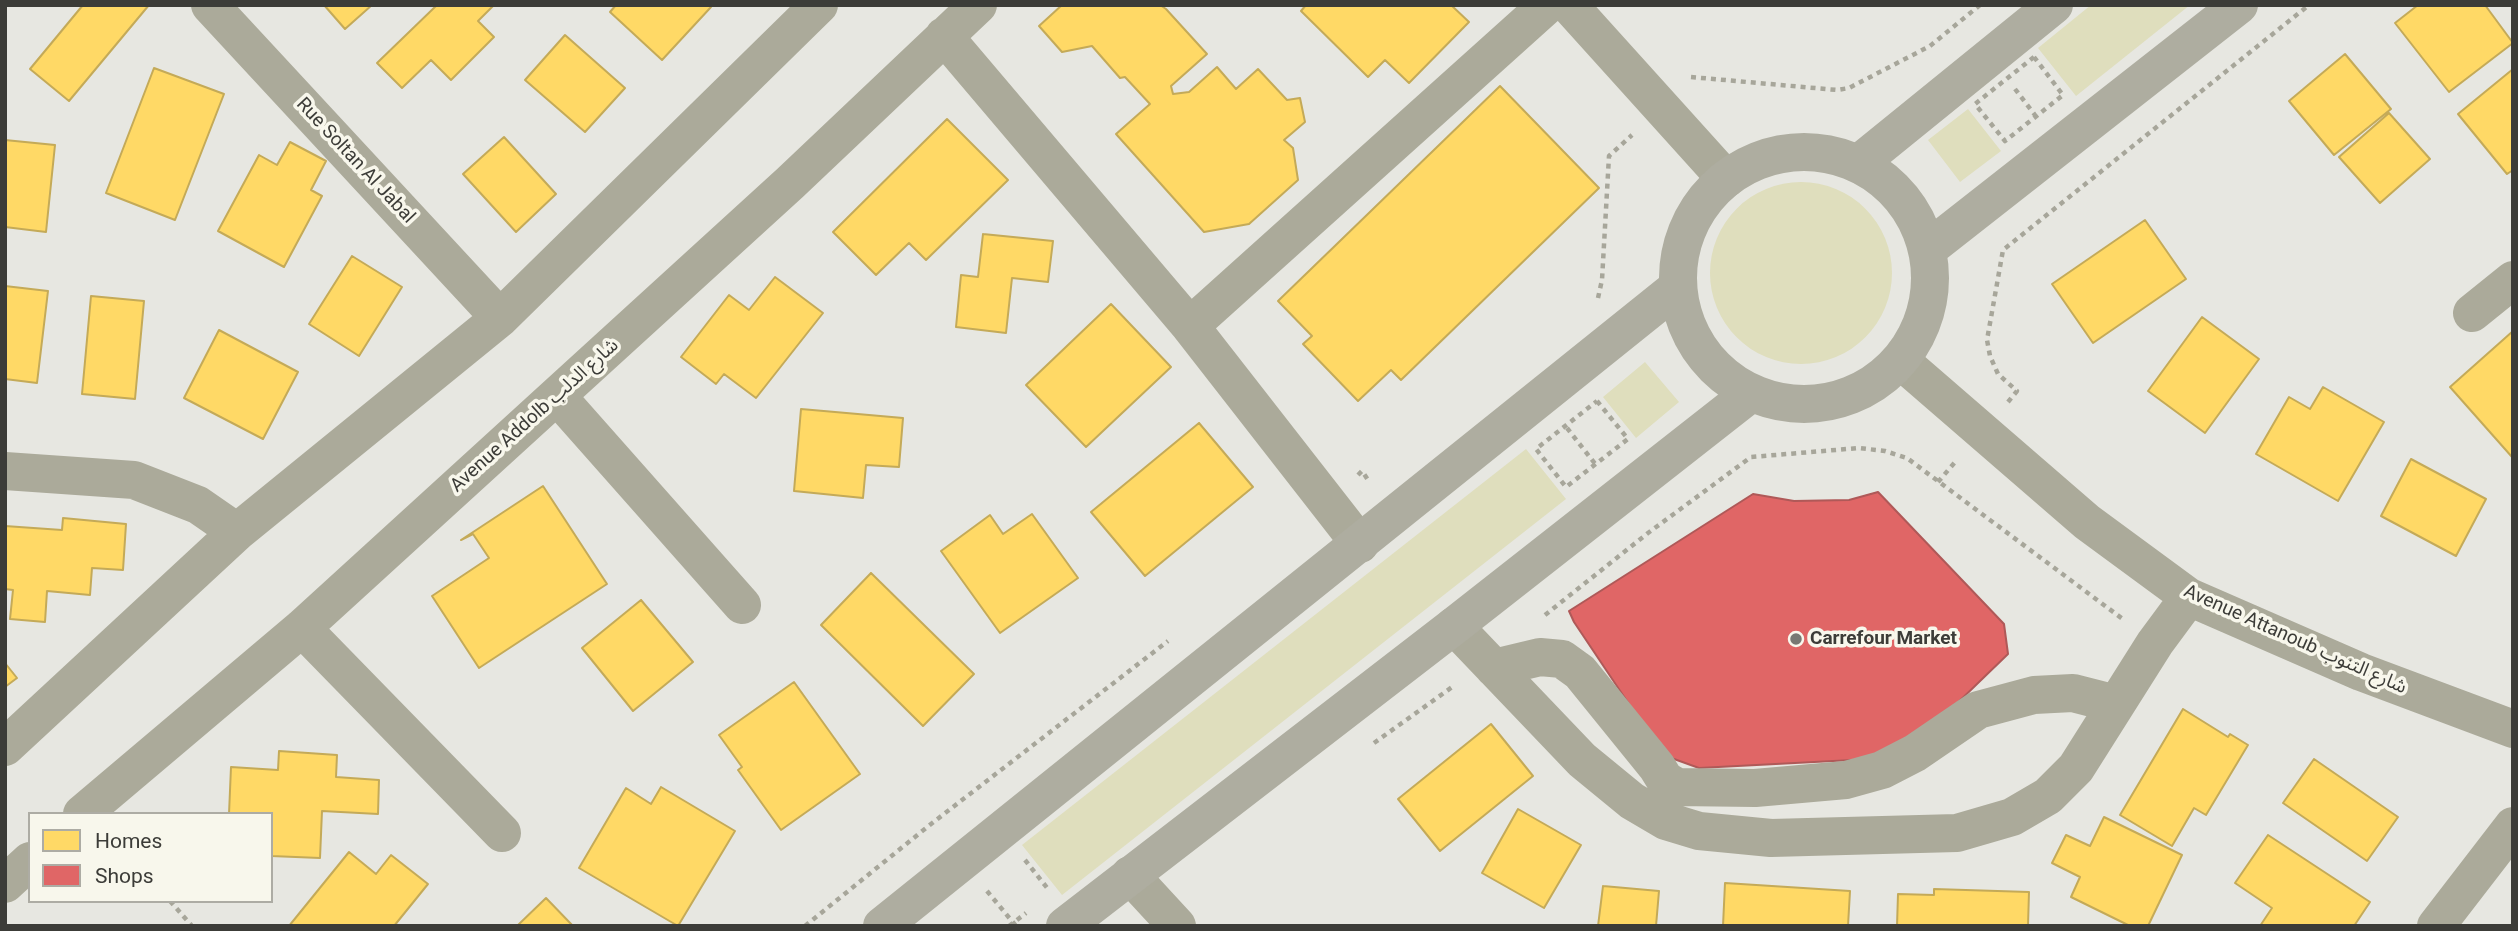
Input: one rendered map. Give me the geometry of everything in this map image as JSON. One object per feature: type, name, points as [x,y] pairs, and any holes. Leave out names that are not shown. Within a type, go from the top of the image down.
[{"type":"main road","points":[[1858,164],[2054,5]]},
{"type":"main road","points":[[1928,249],[2239,5]]},
{"type":"main road","points":[[1790,153],[1825,153],[1858,164],[1882,178],[1903,198],[1918,222],[1928,249],[1931,288],[1922,326],[1901,361],[1870,387],[1832,402],[1791,404],[1751,393],[1723,375],[1700,350],[1685,321],[1678,287],[1679,256],[1688,227],[1704,201],[1726,179],[1756,161],[1790,153]]},
{"type":"main road","points":[[881,926],[1678,287]]},
{"type":"main road","points":[[1058,909],[1130,875],[1751,393]]},
{"type":"street","name":"Rue Soltan Al Jabal","points":[[210,5],[500,318]]},
{"type":"street","points":[[5,747],[237,532],[500,318],[819,5]]},
{"type":"street","name":"Avenue Addolb شارع الدلب","points":[[84,812],[302,628],[790,183],[978,5]]},
{"type":"street","points":[[1190,326],[1547,5]]},
{"type":"street","points":[[1569,5],[1726,179]]},
{"type":"street","points":[[944,36],[1190,326],[1360,544]]},
{"type":"street","points":[[2472,313],[2513,280]]},
{"type":"street","name":"Avenue Attanoub شارع التنوب","points":[[1901,361],[2087,522],[2189,597],[2361,672],[2513,729]]},
{"type":"street","points":[[557,396],[742,605]]},
{"type":"street","points":[[5,471],[134,480],[198,505],[237,532]]},
{"type":"street","points":[[1454,626],[1582,760],[1632,802],[1666,821],[1699,831],[1771,838],[1957,833],[2012,817],[2048,796],[2076,768],[2155,643],[2189,597]]},
{"type":"street","points":[[302,628],[502,833]]},
{"type":"street","points":[[1491,664],[1539,657],[1562,659],[1580,672],[1665,780],[1677,787],[1755,788],[1846,780],[1882,770],[1914,753],[1978,710],[2034,695],[2073,693],[2116,704]]},
{"type":"street","points":[[2436,926],[2513,826]]},
{"type":"street","points":[[5,884],[28,863]]},
{"type":"street","points":[[1130,875],[1177,926]]},
{"type":"path","points":[[1595,306],[1602,280],[1609,156],[1690,77],[1836,90],[1849,88],[1930,46],[1980,5]]},
{"type":"path","points":[[1938,482],[2017,391],[1998,374],[1987,340],[2003,250],[2309,5]]},
{"type":"path","points":[[2034,57],[2063,95],[2005,141],[1975,104],[2034,57]]},
{"type":"path","points":[[2015,89],[2028,106]]},
{"type":"path","points":[[1597,401],[1628,439],[1566,487],[1536,449],[1597,401]]},
{"type":"path","points":[[1573,436],[1588,456]]},
{"type":"path","points":[[1542,618],[1648,533],[1751,457],[1859,448],[1885,451],[1907,458],[2155,643]]},
{"type":"path","points":[[1325,500],[1362,471],[1368,480],[1379,472]]},
{"type":"path","points":[[805,926],[931,824],[1168,640]]},
{"type":"path","points":[[1363,750],[1491,664]]},
{"type":"path","points":[[1021,856],[1058,909]]},
{"type":"path","points":[[990,895],[1013,925],[1032,908]]},
{"type":"path","points":[[172,903],[192,926]]},
{"type":"green space","points":[[2091,5],[2190,5],[2076,96],[2038,48]]},
{"type":"green space","points":[[1968,109],[2001,151],[1960,182],[1928,140]]},
{"type":"green space","points":[[1801,182],[1836,189],[1865,209],[1885,238],[1892,273],[1885,308],[1865,337],[1836,357],[1801,364],[1766,357],[1737,337],[1717,308],[1710,273],[1717,238],[1737,209],[1766,189]]},
{"type":"green space","points":[[1645,362],[1679,402],[1636,438],[1603,397]]},
{"type":"green space","points":[[1526,449],[1566,499],[1062,895],[1022,845]]},
{"type":"building: Homes","points":[[83,5],[149,5],[69,101],[30,69]]},
{"type":"building: Homes","points":[[324,5],[372,5],[345,29]]},
{"type":"building: Homes","points":[[437,5],[494,5],[478,21],[494,37],[451,80],[431,60],[402,88],[377,63]]},
{"type":"building: Homes","points":[[616,5],[711,7],[662,60],[610,12]]},
{"type":"building: Homes","points":[[1062,5],[1160,5],[1166,9],[1207,54],[1171,86],[1173,94],[1189,92],[1217,67],[1236,89],[1258,69],[1287,100],[1300,98],[1305,122],[1284,140],[1293,148],[1298,180],[1249,224],[1204,232],[1116,134],[1150,104],[1125,77],[1120,78],[1092,46],[1062,52],[1039,26]]},
{"type":"building: Homes","points":[[1306,5],[1451,5],[1469,22],[1409,83],[1385,60],[1368,77],[1301,11]]},
{"type":"building: Homes","points":[[2418,5],[2485,5],[2513,43],[2449,92],[2395,23]]},
{"type":"building: Homes","points":[[565,35],[625,88],[585,132],[525,80]]},
{"type":"building: Homes","points":[[2345,54],[2391,109],[2334,155],[2289,101]]},
{"type":"building: Homes","points":[[154,68],[224,94],[175,220],[106,193]]},
{"type":"building: Homes","points":[[2513,69],[2513,170],[2507,174],[2458,114]]},
{"type":"building: Homes","points":[[1500,86],[1599,188],[1401,380],[1391,370],[1358,401],[1303,344],[1312,336],[1278,301]]},
{"type":"building: Homes","points":[[2389,113],[2430,159],[2380,203],[2339,157]]},
{"type":"building: Homes","points":[[947,119],[1008,180],[926,260],[909,243],[876,275],[833,232]]},
{"type":"building: Homes","points":[[504,137],[556,194],[516,232],[463,174]]},
{"type":"building: Homes","points":[[5,140],[55,145],[46,232],[5,227]]},
{"type":"building: Homes","points":[[290,142],[326,161],[311,190],[322,196],[284,267],[218,231],[259,155],[277,165]]},
{"type":"building: Homes","points":[[2145,220],[2186,279],[2093,343],[2052,284]]},
{"type":"building: Homes","points":[[983,234],[1053,241],[1048,282],[1012,278],[1006,333],[956,327],[961,275],[978,277]]},
{"type":"building: Homes","points":[[352,256],[402,287],[359,356],[309,324]]},
{"type":"building: Homes","points":[[775,277],[823,313],[756,398],[724,374],[716,384],[681,357],[729,295],[749,310]]},
{"type":"building: Homes","points":[[5,286],[48,291],[37,383],[5,379]]},
{"type":"building: Homes","points":[[91,296],[144,301],[135,399],[82,394]]},
{"type":"building: Homes","points":[[1111,304],[1171,367],[1086,447],[1026,385]]},
{"type":"building: Homes","points":[[2202,317],[2259,359],[2205,433],[2148,391]]},
{"type":"building: Homes","points":[[219,330],[298,372],[263,439],[184,398]]},
{"type":"building: Homes","points":[[2513,331],[2513,457],[2512,457],[2450,387]]},
{"type":"building: Homes","points":[[2323,387],[2384,422],[2338,501],[2256,454],[2289,397],[2310,409]]},
{"type":"building: Homes","points":[[801,409],[903,418],[899,467],[866,465],[863,498],[794,491]]},
{"type":"building: Homes","points":[[1199,423],[1253,487],[1145,576],[1091,512]]},
{"type":"building: Homes","points":[[2411,459],[2486,499],[2456,556],[2381,516]]},
{"type":"building: Homes","points":[[543,486],[607,584],[479,668],[432,596],[489,558],[473,534],[461,540]]},
{"type":"building: Homes","points":[[1032,514],[1078,578],[1000,633],[941,551],[990,515],[1003,534]]},
{"type":"building: Homes","points":[[63,518],[126,524],[123,570],[92,568],[90,595],[47,591],[45,622],[10,619],[13,590],[5,589],[5,526],[62,530]]},
{"type":"building: Homes","points":[[871,573],[974,674],[923,726],[821,625]]},
{"type":"building: Homes","points":[[641,600],[693,662],[633,711],[582,648]]},
{"type":"building: Homes","points":[[5,663],[17,678],[5,687]]},
{"type":"building: Homes","points":[[794,682],[860,774],[781,830],[738,770],[742,767],[719,735]]},
{"type":"building: Homes","points":[[2183,709],[2228,737],[2230,734],[2248,745],[2206,815],[2194,808],[2172,846],[2120,815]]},
{"type":"building: Homes","points":[[1491,724],[1533,776],[1440,851],[1398,799]]},
{"type":"building: Homes","points":[[279,751],[337,755],[336,777],[379,780],[378,814],[322,811],[320,858],[273,856],[273,812],[229,812],[231,767],[278,770]]},
{"type":"building: Homes","points":[[2314,759],[2398,817],[2367,861],[2283,803]]},
{"type":"building: Homes","points":[[661,787],[735,831],[678,926],[579,868],[626,788],[651,804]]},
{"type":"building: Homes","points":[[1518,809],[1581,845],[1544,908],[1482,873]]},
{"type":"building: Homes","points":[[2104,817],[2182,855],[2148,926],[2130,926],[2071,897],[2080,877],[2052,863],[2066,835],[2090,846]]},
{"type":"building: Homes","points":[[2268,835],[2370,902],[2354,926],[2260,926],[2272,908],[2235,883]]},
{"type":"building: Homes","points":[[349,852],[376,874],[391,855],[428,884],[394,926],[289,926]]},
{"type":"building: Homes","points":[[1725,883],[1850,891],[1848,926],[1723,926]]},
{"type":"building: Homes","points":[[1603,886],[1659,891],[1656,926],[1598,926]]},
{"type":"building: Homes","points":[[1934,889],[2029,892],[2028,926],[1897,926],[1898,894],[1934,895]]},
{"type":"building: Homes","points":[[546,898],[573,926],[517,926]]},
{"type":"building: Shops","name":"Carrefour Market","points":[[1878,492],[2004,624],[2008,654],[1916,743],[1891,758],[1699,768],[1663,755],[1569,611],[1753,494],[1794,501],[1849,500]]},
{"type":"place","name":"Carrefour Market","points":[[1796,639]]}]
